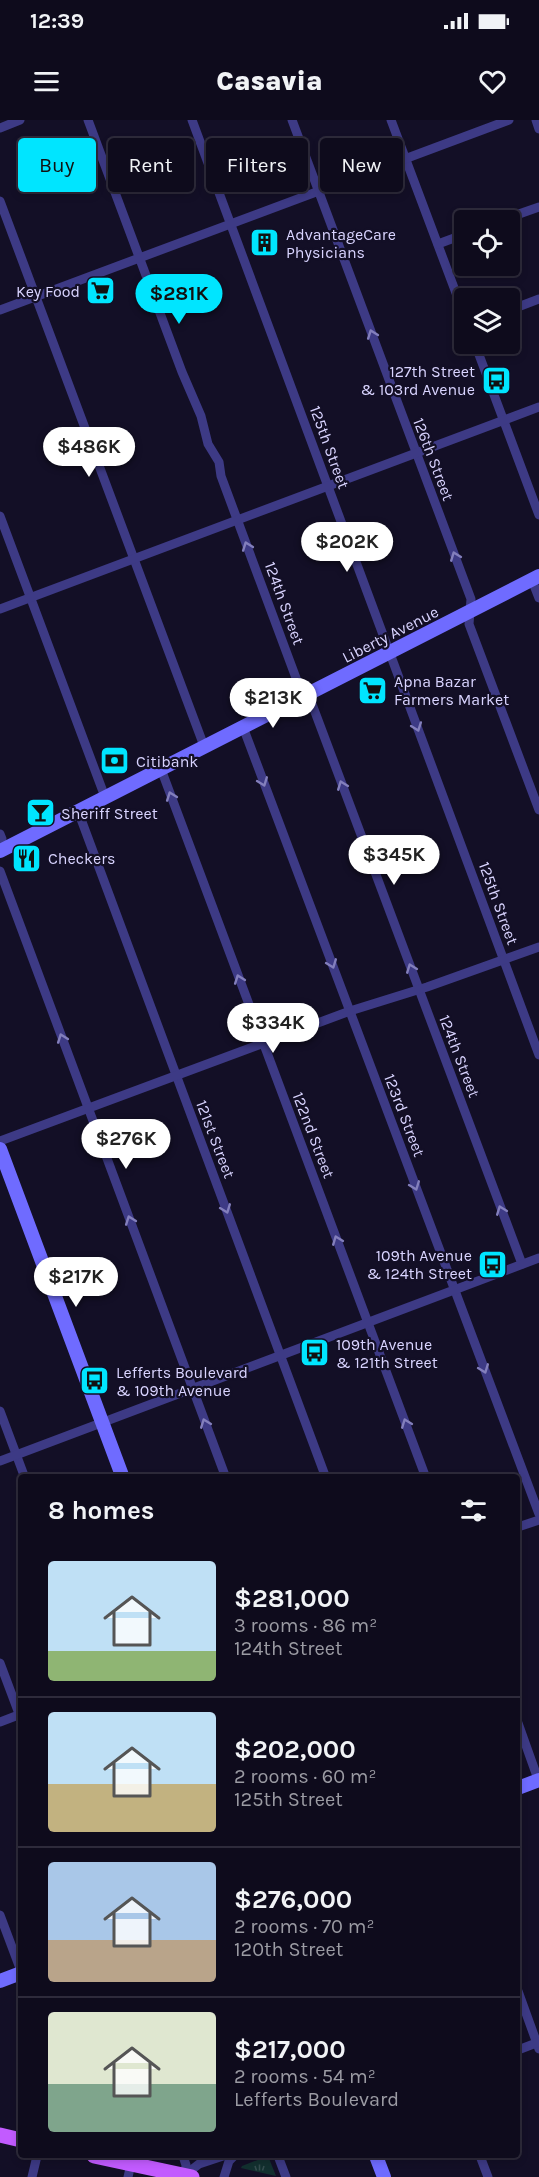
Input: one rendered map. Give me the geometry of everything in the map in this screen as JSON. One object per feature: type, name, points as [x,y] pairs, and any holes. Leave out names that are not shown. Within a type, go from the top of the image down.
[{"type":"main road","points":[[0,2135],[18,2139]]},
{"type":"main road","points":[[99,2158],[130,2170],[188,2176]]},
{"type":"street","points":[[0,128],[20,120]]},
{"type":"street","name":"124th Street","points":[[88,120],[201,416],[207,444],[219,462],[221,476],[299,686],[312,704],[522,1264]]},
{"type":"street","name":"125th Street","points":[[192,120],[539,1055]]},
{"type":"street","name":"126th Street","points":[[292,120],[471,598],[469,624],[539,810]]},
{"type":"street","points":[[391,120],[454,288]]},
{"type":"street","points":[[0,310],[406,159],[498,122],[509,120]]},
{"type":"street","points":[[536,120],[539,129]]},
{"type":"street","points":[[0,201],[204,746]]},
{"type":"street","points":[[520,214],[539,207]]},
{"type":"street","points":[[438,244],[454,238]]},
{"type":"street","points":[[520,306],[539,299]]},
{"type":"street","points":[[479,354],[539,515]]},
{"type":"street","points":[[0,609],[539,407]]},
{"type":"street","points":[[528,487],[539,483]]},
{"type":"street","points":[[0,516],[105,797]]},
{"type":"street","points":[[536,578],[539,598]]},
{"type":"street","name":"Liberty Avenue","points":[[0,851],[536,578]]},
{"type":"street","name":"123rd Street","points":[[243,727],[539,1514]]},
{"type":"street","name":"122nd Street","points":[[161,769],[425,1474]]},
{"type":"street","name":"121st Street","points":[[78,812],[325,1474]]},
{"type":"street","points":[[0,834],[2,839],[0,851]]},
{"type":"street","points":[[0,871],[225,1474]]},
{"type":"street","points":[[0,1141],[350,1011],[419,990],[539,947]]},
{"type":"street","points":[[0,1149],[122,1474]]},
{"type":"street","points":[[0,1461],[539,1258]]},
{"type":"street","points":[[0,1411],[23,1474]]},
{"type":"street","points":[[520,1526],[539,1520]]},
{"type":"street","points":[[0,1663],[18,1711]]},
{"type":"street","points":[[0,1722],[18,1717]]},
{"type":"street","points":[[520,1729],[539,1781],[520,1787]]},
{"type":"street","points":[[0,1915],[18,1964]]},
{"type":"street","points":[[0,1981],[18,1973]]},
{"type":"street","points":[[520,1996],[538,2044],[520,2049]]},
{"type":"street","points":[[32,2177],[37,2158]]},
{"type":"street","points":[[184,2158],[188,2176]]},
{"type":"street","points":[[188,2176],[195,2166],[218,2158]]},
{"type":"street","points":[[224,2177],[227,2164],[232,2158]]},
{"type":"street","points":[[279,2158],[286,2177]]},
{"type":"street","points":[[377,2158],[384,2177]]},
{"type":"street","points":[[481,2158],[488,2177]]},
{"type":"green space","points":[[269,2158],[276,2176],[241,2168]]},
{"type":"place","name":"AdvantageCare Physicians","points":[[265,243]]},
{"type":"place","name":"Key Food","points":[[101,291]]},
{"type":"place","name":"127th Street & 103rd Avenue","points":[[496,380]]},
{"type":"place","name":"Apna Bazar Farmers Market","points":[[373,690]]},
{"type":"place","name":"Citibank","points":[[115,761]]},
{"type":"place","name":"Sheriff Street","points":[[40,813]]},
{"type":"place","name":"Checkers","points":[[27,858]]},
{"type":"place","name":"109th Avenue & 124th Street","points":[[493,1264]]},
{"type":"place","name":"109th Avenue & 121th Street","points":[[315,1353]]},
{"type":"place","name":"Lefferts Boulevard & 109th Avenue","points":[[95,1381]]}]
